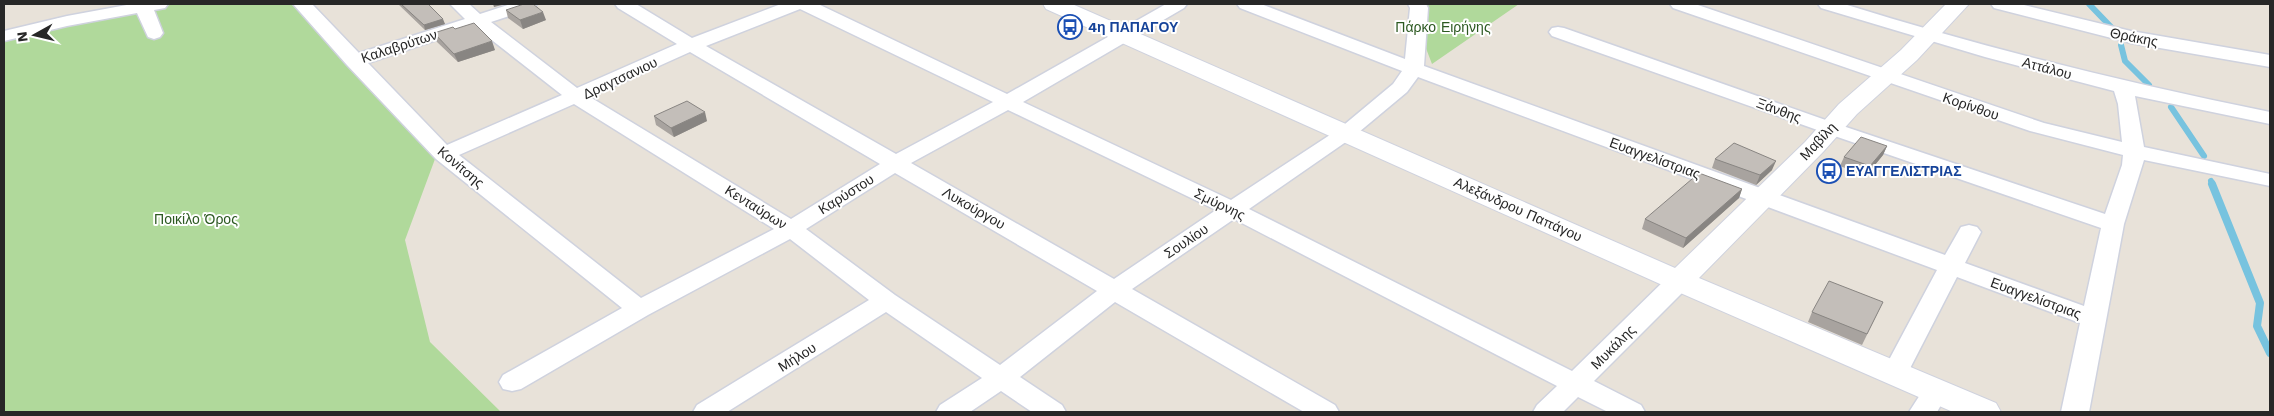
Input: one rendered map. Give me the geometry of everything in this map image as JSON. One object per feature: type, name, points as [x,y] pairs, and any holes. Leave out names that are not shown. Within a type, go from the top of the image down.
[{"type":"street","points":[[61,4],[67,22]]},
{"type":"street","name":"Κονίτσης","points":[[302,4],[444,154],[639,309]]},
{"type":"street","name":"Κενταύρων","points":[[459,4],[478,21],[577,97],[791,229],[886,301],[1052,412]]},
{"type":"street","name":"Καλαβρύτων","points":[[354,60],[528,4]]},
{"type":"street","name":"Λυκούργου","points":[[624,4],[691,45],[1325,412]]},
{"type":"street","name":"Δραγτσανιου","points":[[444,154],[577,97],[691,45],[796,4]]},
{"type":"street","name":"Σμύρνης","points":[[804,4],[1233,210],[1631,412]]},
{"type":"street","name":"Αλεξάνδρου Παπάγου","points":[[1054,4],[1679,281],[1895,373],[1930,402],[1984,412]]},
{"type":"street","name":"Καρύστου","points":[[512,382],[639,309],[791,229],[896,163],[1008,102],[1178,4]]},
{"type":"street","name":"Ευαγγελίστριας","points":[[1246,4],[1414,69],[2095,319]]},
{"type":"street","points":[[1414,69],[1419,8],[1417,4]]},
{"type":"street","name":"Κορίνθου","points":[[1679,4],[2036,128],[2134,152],[2270,180]]},
{"type":"street","name":"Αττάλου","points":[[1826,4],[1928,36],[2123,88],[2270,118]]},
{"type":"street","name":"Μαβίλη","points":[[1679,281],[1848,109],[1928,36],[1958,4]]},
{"type":"street","name":"Θράκης","points":[[2000,4],[2131,37],[2270,61]]},
{"type":"street","points":[[4,36],[148,5],[154,33]]},
{"type":"street","name":"Ξάνθης","points":[[1558,32],[1830,128],[2113,224]]},
{"type":"street","name":"Σουλίου","points":[[950,412],[1001,378],[1114,290],[1346,133],[1400,88],[1414,69]]},
{"type":"street","points":[[2075,412],[2113,224],[2133,165],[2134,152],[2128,104],[2123,88]]},
{"type":"street","points":[[1895,373],[1969,232]]},
{"type":"street","name":"Μυκάλης","points":[[1547,412],[1679,281]]},
{"type":"street","name":"Μήλου","points":[[707,412],[886,301]]},
{"type":"green space","name":"Ποικίλο Όρος","points":[[173,4],[294,4],[435,159],[405,240],[430,342],[501,412],[4,412],[4,38]]},
{"type":"green space","name":"Πάρκο Ειρήνης","points":[[1409,4],[1519,4],[1432,64]]},
{"type":"building","points":[[401,4],[428,4],[443,19],[424,25]]},
{"type":"building","points":[[524,4],[533,4],[543,12],[520,20],[506,10]]},
{"type":"building","points":[[474,23],[492,41],[454,54],[434,33],[453,27],[455,29]]},
{"type":"building","points":[[687,101],[705,112],[671,128],[654,116]]},
{"type":"building","points":[[1861,137],[1887,146],[1870,166],[1844,157]]},
{"type":"building","points":[[1734,143],[1776,161],[1760,175],[1715,159]]},
{"type":"building","points":[[1699,173],[1742,189],[1686,238],[1645,219]]},
{"type":"building","points":[[1829,281],[1883,302],[1867,334],[1812,312]]},
{"type":"waterway","points":[[2089,4],[2113,29]]},
{"type":"waterway","points":[[2121,45],[2125,61],[2149,85]]},
{"type":"waterway","points":[[2171,107],[2204,156]]},
{"type":"waterway","points":[[2211,181],[2213,185]]},
{"type":"waterway","points":[[2212,184],[2260,303],[2257,326],[2270,353]]},
{"type":"place","name":"4η ΠΑΠΑΓΟΥ","points":[[1070,27]]},
{"type":"place","name":"ΕΥΑΓΓΕΛΙΣΤΡΙΑΣ","points":[[1829,171]]}]
